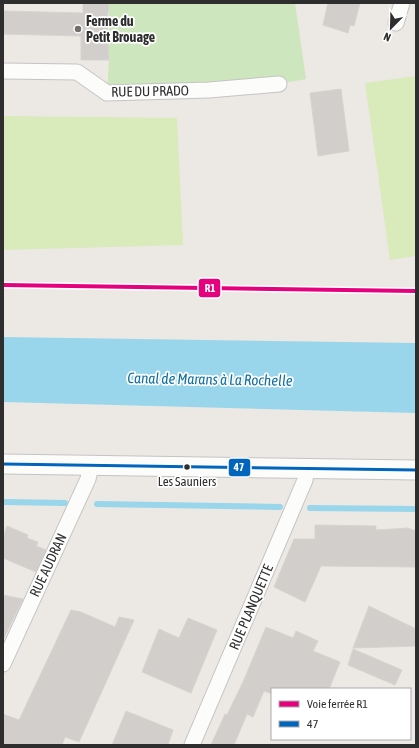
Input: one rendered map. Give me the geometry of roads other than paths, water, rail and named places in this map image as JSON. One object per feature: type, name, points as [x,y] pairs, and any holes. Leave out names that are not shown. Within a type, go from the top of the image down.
[{"type":"street","points":[[396,24],[402,3]]},
{"type":"street","name":"RUE DU PRADO","points":[[3,71],[78,72],[107,93],[209,90],[279,84]]},
{"type":"street","points":[[3,464],[416,470]]},
{"type":"street","name":"RUE AUDRAN","points":[[3,664],[88,479],[91,466]]},
{"type":"street","name":"RUE PLANQUETTE","points":[[192,745],[305,480],[307,468]]},
{"type":"water","name":"Canal de Marans à La Rochelle","points":[[3,337],[416,343],[416,413],[3,402]]},
{"type":"waterway","points":[[3,502],[65,503]]},
{"type":"waterway","points":[[97,504],[280,507]]},
{"type":"waterway","points":[[310,508],[416,509]]},
{"type":"rail line","name":"R1","points":[[3,285],[416,291]]},
{"type":"place","name":"Ferme du Petit Brouage","points":[[78,29]]},
{"type":"place","name":"Les Sauniers","points":[[187,467]]}]
